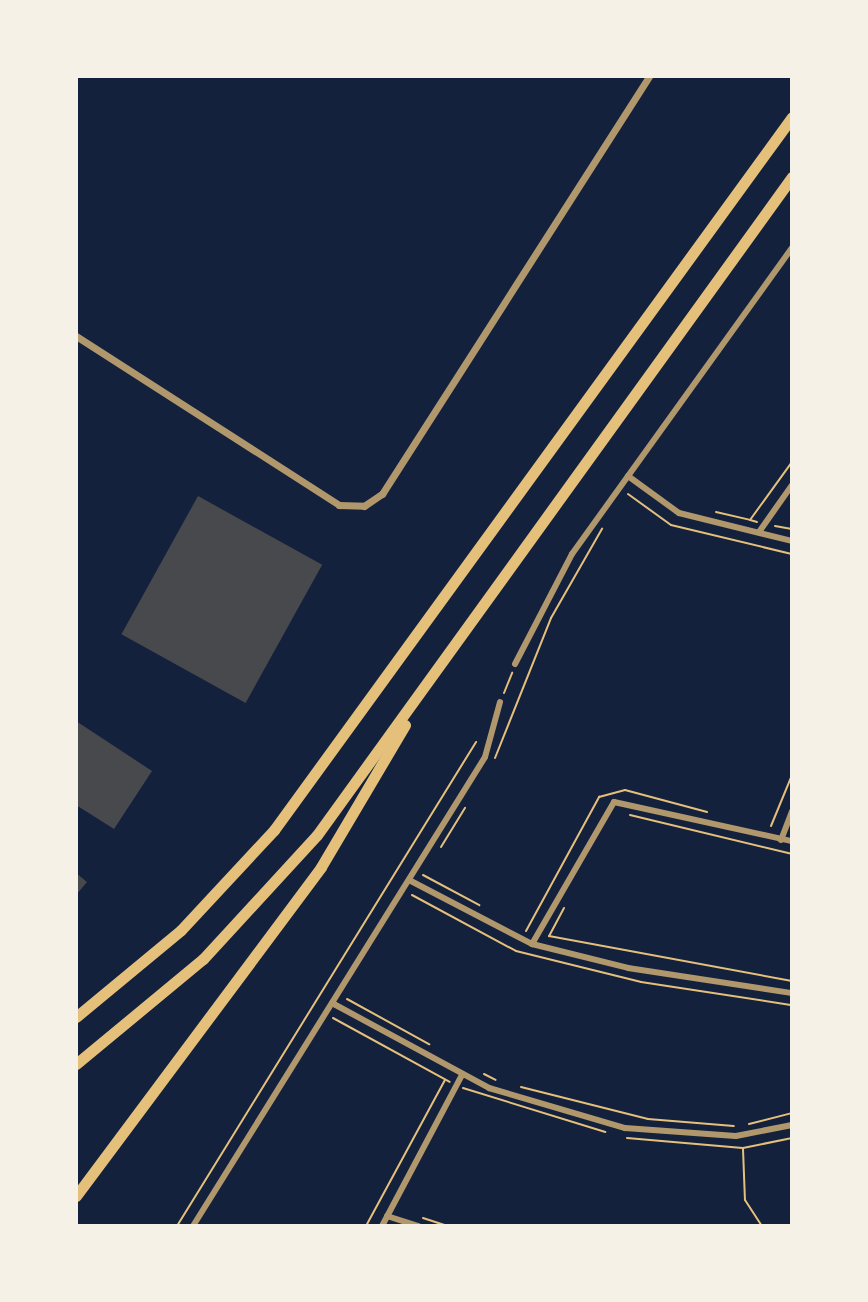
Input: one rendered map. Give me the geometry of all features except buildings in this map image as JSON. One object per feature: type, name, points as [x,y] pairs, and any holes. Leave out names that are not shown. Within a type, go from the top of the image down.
[{"type":"highway","points":[[76,1017],[181,930],[295,804],[792,117]]},
{"type":"highway","points":[[76,1064],[153,1004],[251,911],[429,681],[792,177]]},
{"type":"highway","points":[[76,1196],[321,867],[429,681]]},
{"type":"street","points":[[76,336],[339,505],[364,506],[382,494],[649,76]]},
{"type":"street","points":[[515,664],[572,554],[792,248]]},
{"type":"street","points":[[628,476],[679,513],[792,541]]},
{"type":"street","points":[[759,532],[792,485]]},
{"type":"street","points":[[193,1226],[485,757],[500,702]]},
{"type":"street","points":[[532,944],[614,802],[792,841]]},
{"type":"street","points":[[781,840],[792,811]]},
{"type":"street","points":[[409,880],[532,944],[628,968],[792,993]]},
{"type":"street","points":[[332,1003],[462,1075],[625,1128],[736,1136],[792,1125]]},
{"type":"street","points":[[382,1226],[462,1075]]},
{"type":"street","points":[[387,1216],[418,1226]]},
{"type":"path","points":[[707,510],[750,520]]},
{"type":"path","points":[[780,519],[780,524]]},
{"type":"path","points":[[500,702],[515,664]]},
{"type":"path","points":[[177,1226],[476,742]]},
{"type":"path","points":[[770,829],[792,775]]},
{"type":"path","points":[[525,931],[599,797],[625,790],[712,814]]},
{"type":"path","points":[[618,812],[792,854]]},
{"type":"path","points":[[755,825],[784,832]]},
{"type":"path","points":[[423,875],[487,910]]},
{"type":"path","points":[[549,936],[568,901]]},
{"type":"path","points":[[513,924],[537,934],[792,981]]},
{"type":"path","points":[[346,999],[434,1047]]},
{"type":"path","points":[[473,1068],[648,1119],[736,1126],[792,1113]]},
{"type":"path","points":[[366,1226],[446,1079]]},
{"type":"path","points":[[743,1148],[745,1200],[762,1226]]}]
